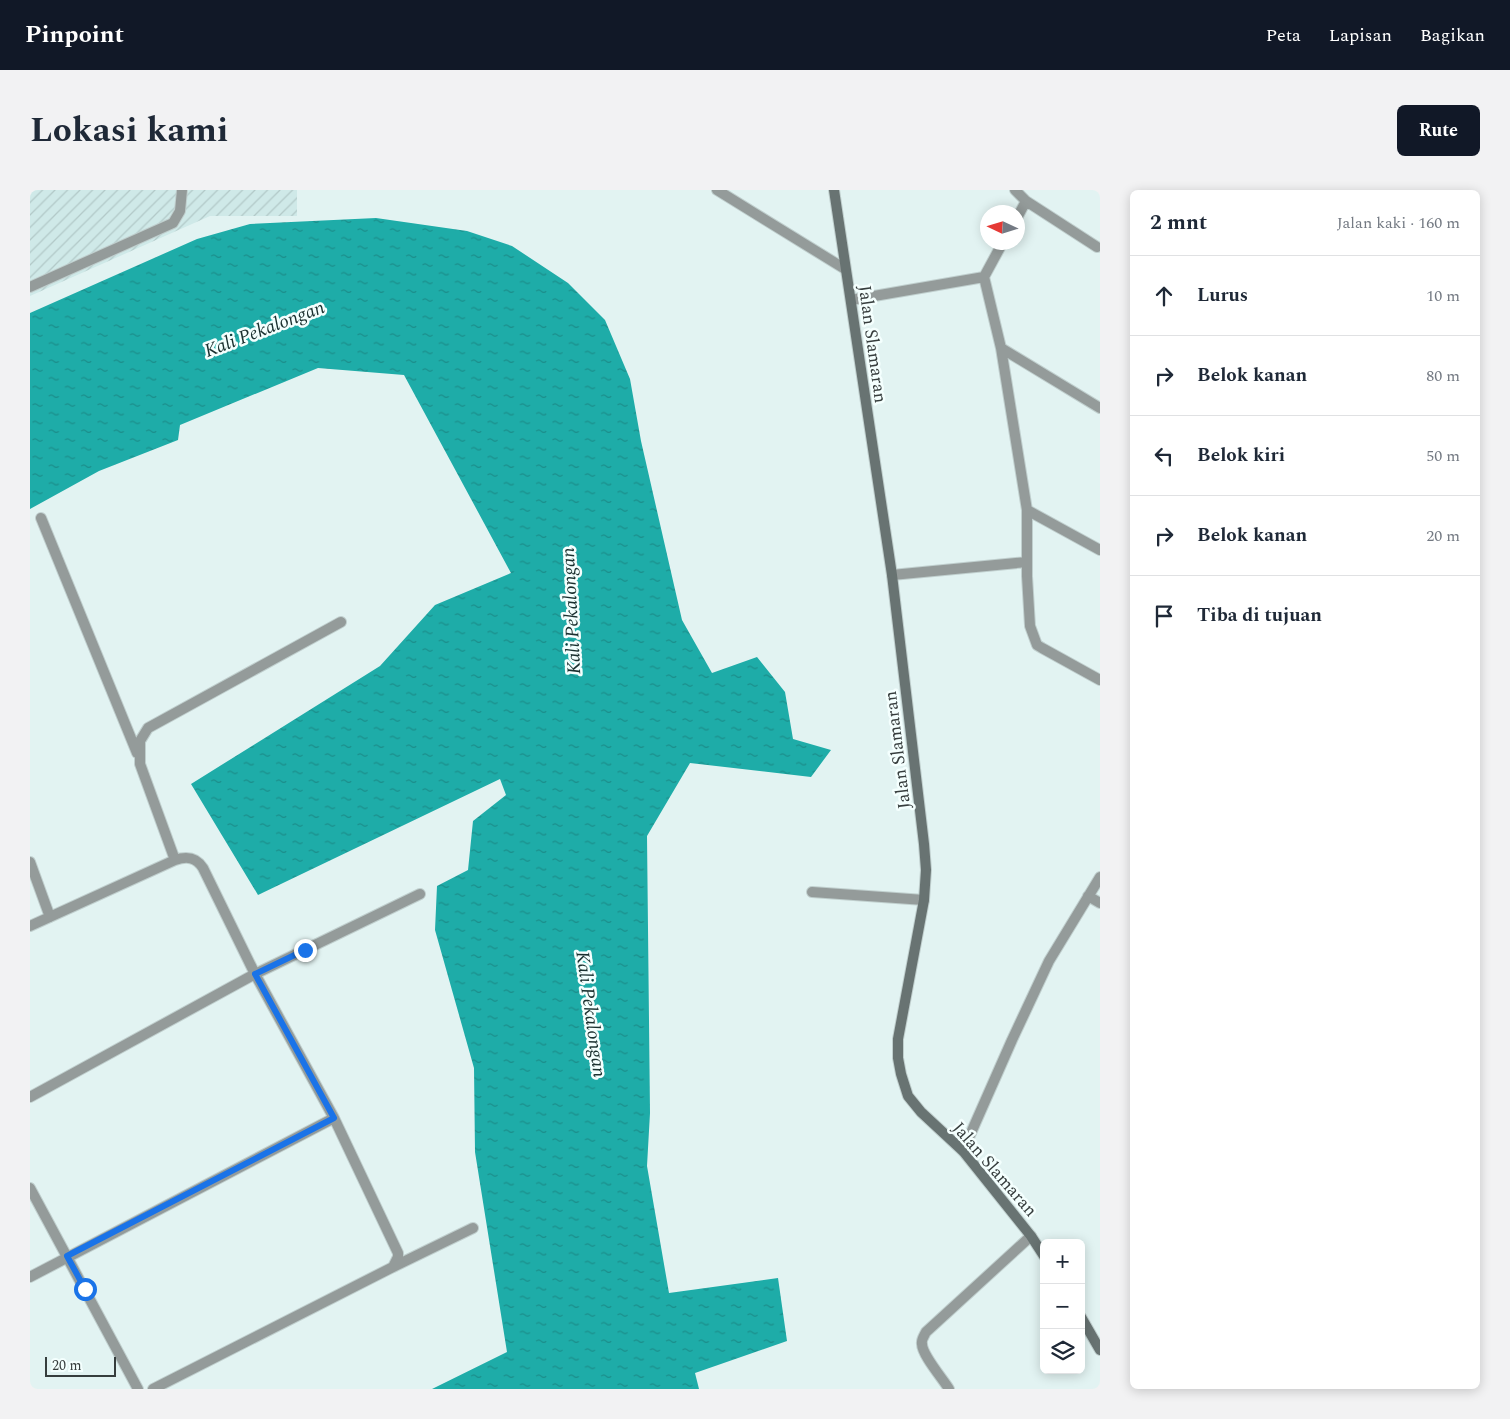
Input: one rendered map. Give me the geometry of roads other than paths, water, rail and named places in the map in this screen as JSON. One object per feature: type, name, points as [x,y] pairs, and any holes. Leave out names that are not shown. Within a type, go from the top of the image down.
[{"type":"street","points":[[30,287],[173,224],[180,211],[182,190]]},
{"type":"street","points":[[717,190],[846,269]]},
{"type":"street","name":"Jalan Slamaran","points":[[834,190],[892,575],[926,870],[924,900],[898,1039],[898,1058],[901,1074],[908,1096],[921,1112],[963,1151],[1040,1250]]},
{"type":"street","points":[[1015,190],[1026,201],[1097,247]]},
{"type":"street","points":[[1024,205],[1026,201]]},
{"type":"street","points":[[999,250],[984,277],[1001,348],[1027,510],[1026,562],[1030,626],[1037,644],[1100,680]]},
{"type":"street","points":[[850,300],[984,277]]},
{"type":"street","points":[[1001,348],[1100,408]]},
{"type":"street","points":[[1027,510],[1100,550]]},
{"type":"street","points":[[41,518],[139,756]]},
{"type":"street","points":[[892,575],[1026,562]]},
{"type":"street","points":[[175,860],[140,764],[140,741],[148,728],[340,622]]},
{"type":"street","points":[[30,926],[175,860],[189,858],[201,864],[255,974],[334,1118],[396,1249],[398,1257],[393,1267]]},
{"type":"street","points":[[30,862],[50,917]]},
{"type":"street","points":[[963,1151],[1049,961],[1100,877]]},
{"type":"street","points":[[812,892],[924,900]]},
{"type":"street","points":[[30,1097],[255,974],[420,894]]},
{"type":"street","points":[[1088,896],[1100,903]]},
{"type":"street","points":[[30,1277],[334,1118]]},
{"type":"street","points":[[30,1188],[138,1389]]},
{"type":"street","points":[[153,1389],[473,1228]]},
{"type":"street","points":[[950,1389],[923,1350],[923,1337],[926,1332],[1031,1236]]},
{"type":"street","points":[[1085,1324],[1100,1350]]},
{"type":"water","name":"Kali Pekalongan","points":[[376,218],[467,231],[512,246],[568,283],[605,320],[630,379],[641,441],[682,620],[712,673],[757,657],[785,692],[793,739],[831,750],[811,777],[690,763],[647,836],[650,1113],[647,1166],[669,1293],[778,1278],[787,1341],[695,1373],[699,1389],[432,1389],[507,1352],[475,1152],[474,1068],[435,930],[437,886],[468,870],[473,821],[506,795],[500,779],[258,895],[191,784],[380,666],[435,605],[511,573],[404,375],[318,368],[180,425],[178,440],[99,471],[30,509],[30,313],[197,239],[250,224]]}]
